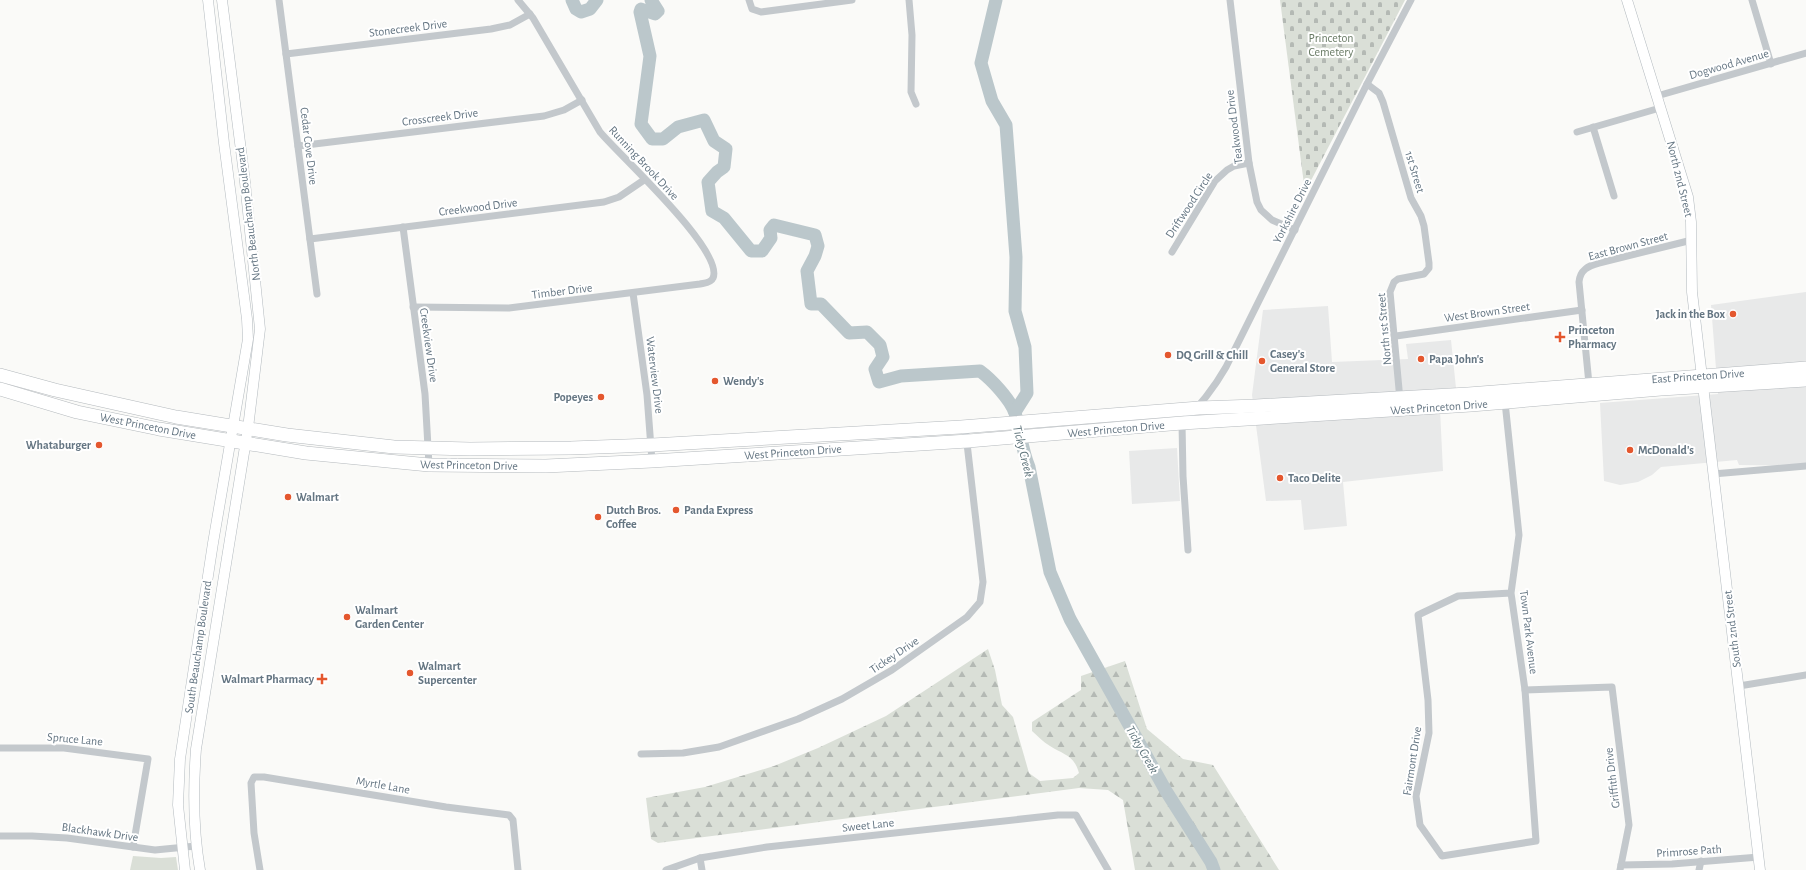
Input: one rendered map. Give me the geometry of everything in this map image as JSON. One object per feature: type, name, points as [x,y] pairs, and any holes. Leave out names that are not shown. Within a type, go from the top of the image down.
[{"type":"highway","name":"East Princeton Drive","points":[[1590,389],[1661,389],[1806,368]]},
{"type":"highway","name":"West Princeton Drive","points":[[0,375],[55,390],[176,417],[327,440],[429,448],[570,448],[652,445],[1037,422],[1099,415],[1199,408],[1276,405],[1505,402],[1590,389]]},
{"type":"highway","name":"East Princeton Drive","points":[[1702,382],[1806,380]]},
{"type":"highway","name":"West Princeton Drive","points":[[0,389],[77,412],[159,429],[327,456],[429,465],[546,466],[652,461],[1040,436],[1399,403],[1590,389]]},
{"type":"street","name":"North Beauchamp Boulevard","points":[[208,0],[248,339],[232,426]]},
{"type":"street","name":"North Beauchamp Boulevard","points":[[222,0],[260,323],[248,428]]},
{"type":"street","name":"Cedar Cove Drive","points":[[279,0],[317,294]]},
{"type":"street","name":"Running Brook Drive","points":[[518,0],[530,14],[600,132],[684,221],[698,239],[712,266],[714,274],[712,279]]},
{"type":"street","points":[[749,0],[752,9],[761,12],[852,0]]},
{"type":"street","points":[[909,0],[912,35],[911,92],[916,104]]},
{"type":"street","name":"Teakwood Drive","points":[[1230,0],[1249,163],[1257,202],[1261,210],[1272,220],[1295,230]]},
{"type":"street","name":"Yorkshire Drive","points":[[1182,423],[1199,408],[1220,378],[1367,84],[1411,0]]},
{"type":"street","name":"North 2nd Street","points":[[1627,0],[1688,197],[1692,240],[1692,292],[1702,382]]},
{"type":"street","points":[[1752,0],[1771,64]]},
{"type":"street","name":"Stonecreek Drive","points":[[286,54],[491,29],[510,25],[530,14]]},
{"type":"street","name":"Dogwood Avenue","points":[[1657,96],[1806,53]]},
{"type":"street","name":"1st Street","points":[[1367,84],[1374,88],[1381,97],[1412,198],[1421,216],[1424,226],[1429,263],[1427,272]]},
{"type":"street","name":"Crosscreek Drive","points":[[298,146],[544,116],[564,110],[582,100]]},
{"type":"street","points":[[1577,132],[1660,108]]},
{"type":"street","points":[[1593,127],[1614,196]]},
{"type":"street","name":"Driftwood Circle","points":[[1172,252],[1220,175],[1234,166],[1249,163]]},
{"type":"street","name":"Creekwood Drive","points":[[310,239],[604,202],[619,197],[644,180]]},
{"type":"street","name":"Creekview Drive","points":[[403,227],[425,394],[429,465]]},
{"type":"street","name":"East Brown Street","points":[[1582,310],[1579,282],[1582,272],[1591,265],[1692,240]]},
{"type":"street","name":"North 1st Street","points":[[1399,403],[1396,336],[1390,292],[1391,287],[1398,279],[1424,274],[1427,272]]},
{"type":"street","name":"Timber Drive","points":[[413,307],[509,308],[708,283],[712,279]]},
{"type":"street","name":"Waterview Drive","points":[[633,293],[647,395],[652,445],[652,461]]},
{"type":"street","points":[[244,296],[250,298],[255,321],[260,323]]},
{"type":"street","points":[[1582,310],[1590,389]]},
{"type":"street","name":"West Brown Street","points":[[1396,336],[1582,310]]},
{"type":"street","name":"South 2nd Street","points":[[1702,382],[1760,870]]},
{"type":"street","name":"Town Park Avenue","points":[[1505,402],[1519,535],[1511,593],[1525,690],[1536,841]]},
{"type":"street","points":[[1182,423],[1188,550]]},
{"type":"street","name":"South Beauchamp Boulevard","points":[[185,870],[182,848],[178,782],[232,426]]},
{"type":"street","name":"Tickey Drive","points":[[641,754],[683,753],[719,747],[740,741],[822,709],[881,678],[927,646],[972,611],[980,602],[983,580],[966,426]]},
{"type":"street","name":"South Beauchamp Boulevard","points":[[200,870],[196,846],[194,781],[202,704],[248,428]]},
{"type":"street","points":[[1713,474],[1806,466]]},
{"type":"street","name":"Fairmont Drive","points":[[1511,593],[1458,596],[1418,615],[1428,700],[1429,733],[1416,796],[1420,825],[1442,856],[1536,841]]},
{"type":"street","points":[[204,606],[218,609]]},
{"type":"street","points":[[1739,686],[1806,675]]},
{"type":"street","name":"Griffith Drive","points":[[1525,690],[1612,687],[1629,825],[1621,868]]},
{"type":"street","points":[[190,701],[202,704]]},
{"type":"street","name":"Spruce Lane","points":[[0,748],[64,748],[148,759],[133,847]]},
{"type":"street","name":"Myrtle Lane","points":[[260,870],[254,833],[251,783],[254,777],[278,778],[446,807],[509,815],[513,820],[518,870]]},
{"type":"street","name":"Sweet Lane","points":[[666,870],[700,858],[792,844],[1058,815],[1076,815],[1108,870]]},
{"type":"street","name":"Blackhawk Drive","points":[[0,836],[56,837],[155,850],[196,846]]},
{"type":"street","name":"Primrose Path","points":[[1621,868],[1759,857]]},
{"type":"street","points":[[700,858],[702,870]]},
{"type":"street","points":[[1699,870],[1700,861]]},
{"type":"shaded area","points":[[1806,292],[1806,466],[1739,465],[1737,460],[1661,467],[1652,475],[1638,482],[1620,485],[1604,481],[1600,403],[1718,394],[1711,305]]},
{"type":"shaded area","points":[[1328,306],[1332,362],[1408,359],[1406,344],[1451,340],[1456,388],[1439,389],[1443,471],[1343,482],[1347,526],[1304,530],[1301,500],[1266,501],[1252,395],[1263,310]]},
{"type":"shaded area","points":[[1177,448],[1180,501],[1132,504],[1129,451]]},
{"type":"green space","name":"Princeton Cemetery","points":[[1280,0],[1405,0],[1305,192]]},
{"type":"green space","points":[[988,649],[995,670],[1002,705],[1013,717],[1029,773],[1040,781],[1073,778],[1079,773],[1077,767],[1071,759],[1047,744],[1032,731],[1032,722],[1081,690],[1081,676],[1125,661],[1147,729],[1183,759],[1213,765],[1279,870],[1135,870],[1123,800],[1108,790],[1079,788],[658,843],[651,839],[646,798],[705,787],[774,766],[818,748],[886,716]]},
{"type":"green space","points":[[133,856],[161,858],[176,857],[178,870],[130,870]]},
{"type":"waterway","points":[[572,0],[576,9],[581,12],[590,9],[597,0]]},
{"type":"waterway","points":[[651,0],[658,11],[655,14],[641,9],[640,12],[650,56],[641,124],[652,139],[663,139],[678,127],[704,120],[714,141],[726,149],[724,167],[708,182],[712,211],[724,218],[751,251],[762,251],[771,238],[770,230],[774,225],[815,235],[818,246],[815,256],[807,271],[811,304],[821,304],[849,333],[867,332],[880,345],[883,357],[875,369],[879,382],[901,376],[980,371],[995,384],[1013,408],[1029,467],[1050,572],[1070,619],[1166,791],[1211,862],[1214,870]]},
{"type":"waterway","name":"Ticky Creek","points":[[996,0],[981,63],[992,101],[1006,125],[1016,257],[1015,311],[1025,347],[1027,393],[1015,412]]},
{"type":"place","name":"Jack in the Box","points":[[1733,314]]},
{"type":"place","name":"Princeton Pharmacy","points":[[1560,337]]},
{"type":"place","name":"DQ Grill & Chill","points":[[1168,355]]},
{"type":"place","name":"Papa John's","points":[[1421,359]]},
{"type":"place","name":"Casey's General Store","points":[[1262,361]]},
{"type":"place","name":"Wendy's","points":[[715,381]]},
{"type":"place","name":"Popeyes","points":[[601,397]]},
{"type":"place","name":"Whataburger","points":[[99,445]]},
{"type":"place","name":"McDonald's","points":[[1630,450]]},
{"type":"place","name":"Taco Delite","points":[[1280,478]]},
{"type":"place","name":"Walmart","points":[[288,497]]},
{"type":"place","name":"Panda Express","points":[[676,510]]},
{"type":"place","name":"Dutch Bros. Coffee","points":[[598,517]]},
{"type":"place","name":"Walmart Garden Center","points":[[347,617]]},
{"type":"place","name":"Walmart Supercenter","points":[[410,673]]},
{"type":"place","name":"Walmart Pharmacy","points":[[322,679]]}]
